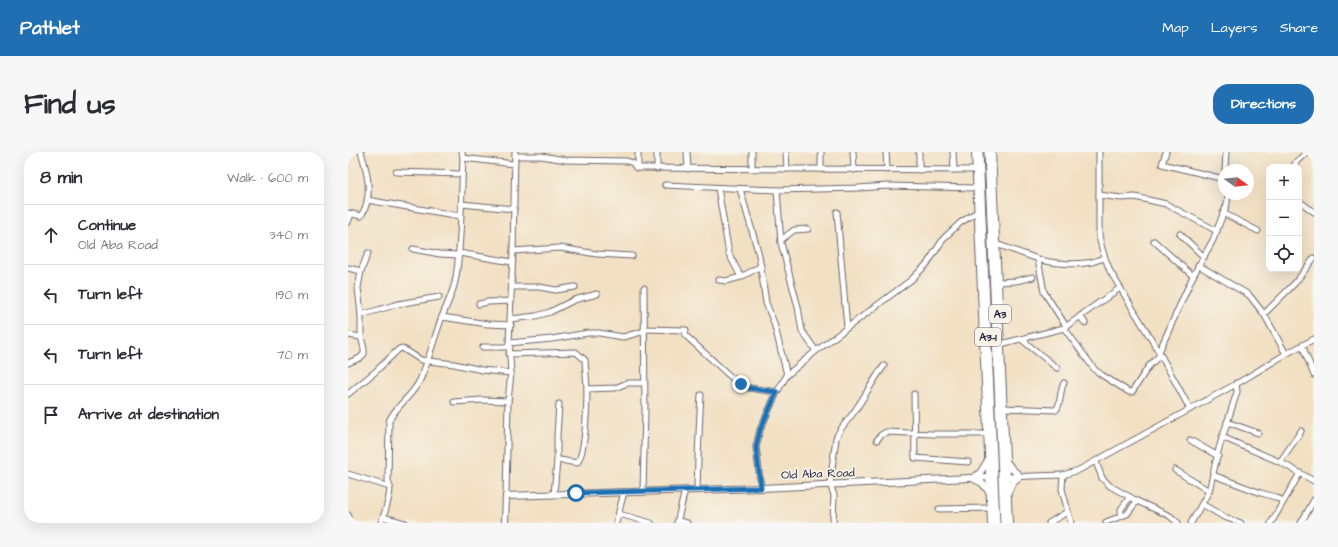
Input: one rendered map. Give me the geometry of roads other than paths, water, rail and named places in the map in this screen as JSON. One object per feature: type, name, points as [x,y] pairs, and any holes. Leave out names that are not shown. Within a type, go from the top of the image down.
[{"type":"highway","name":"A3-1","points":[[979,152],[996,523]]},
{"type":"highway","name":"A3-1","points":[[988,152],[1004,523]]},
{"type":"main road","name":"A3","points":[[975,152],[990,477]]},
{"type":"main road","name":"A3","points":[[992,152],[1007,477]]},
{"type":"main road","points":[[989,459],[983,470],[973,478],[982,483],[990,493]]},
{"type":"main road","points":[[1006,461],[1020,476],[1013,482],[1008,492]]},
{"type":"main road","name":"Old Aba Road","points":[[506,496],[761,488],[990,477]]},
{"type":"main road","points":[[990,477],[991,523]]},
{"type":"main road","points":[[1007,477],[1009,523]]},
{"type":"main road","points":[[505,523],[506,496]]},
{"type":"street","points":[[348,222],[349,214],[361,216],[367,200],[367,170],[361,152]]},
{"type":"street","points":[[405,523],[382,520],[388,506],[390,494],[388,481],[389,421],[392,415],[414,392],[427,361],[456,279],[459,254],[462,152]]},
{"type":"street","points":[[638,152],[638,168]]},
{"type":"street","points":[[657,152],[657,169]]},
{"type":"street","points":[[687,152],[688,169]]},
{"type":"street","points":[[752,152],[752,169]]},
{"type":"street","points":[[786,152],[787,169]]},
{"type":"street","points":[[821,152],[821,169]]},
{"type":"street","points":[[853,152],[854,170]]},
{"type":"street","points":[[886,152],[887,170]]},
{"type":"street","points":[[919,152],[919,170]]},
{"type":"street","points":[[953,152],[954,170]]},
{"type":"street","points":[[1099,152],[1100,235],[1104,258],[1110,271],[1160,354],[1190,409]]},
{"type":"street","points":[[1166,152],[1162,164],[1218,178]]},
{"type":"street","points":[[1225,164],[1226,152]]},
{"type":"street","points":[[1300,152],[1307,153]]},
{"type":"street","points":[[1295,164],[1297,160],[1307,153]]},
{"type":"street","points":[[506,496],[508,401],[511,373],[509,354],[515,154],[566,160],[627,161],[632,163],[636,168],[657,169],[976,170]]},
{"type":"street","points":[[463,158],[514,164]]},
{"type":"street","points":[[396,172],[462,174]]},
{"type":"street","points":[[665,185],[776,190],[888,186],[976,188]]},
{"type":"street","points":[[718,188],[729,254],[742,277]]},
{"type":"street","points":[[740,189],[757,247],[766,302],[774,323],[787,375]]},
{"type":"street","points":[[776,190],[781,240],[798,307],[802,331],[816,351]]},
{"type":"street","points":[[1099,195],[1122,198],[1136,197],[1166,204],[1217,231]]},
{"type":"street","points":[[367,200],[460,216]]},
{"type":"street","points":[[1038,259],[1044,292],[1079,348],[1095,370],[1129,392],[1132,392],[1149,366],[1160,354],[1198,265],[1210,248],[1227,200]]},
{"type":"street","points":[[460,204],[514,209]]},
{"type":"street","points":[[1302,204],[1314,212]]},
{"type":"street","points":[[836,212],[847,328]]},
{"type":"street","points":[[761,488],[756,447],[760,430],[777,392],[787,375],[816,351],[911,280],[927,264],[944,238],[960,223],[977,212]]},
{"type":"street","points":[[1223,213],[1258,231]]},
{"type":"street","points":[[781,240],[794,230],[808,229]]},
{"type":"street","points":[[1180,234],[1204,258]]},
{"type":"street","points":[[1154,242],[1193,276]]},
{"type":"street","points":[[996,244],[1046,262],[1093,262],[1104,258]]},
{"type":"street","points":[[513,251],[560,248],[596,254],[632,256]]},
{"type":"street","points":[[413,250],[459,254],[512,262]]},
{"type":"street","points":[[348,363],[360,358],[364,354],[361,337],[361,315],[358,296],[361,271],[368,253]]},
{"type":"street","points":[[1264,314],[1295,283],[1314,258]]},
{"type":"street","points":[[1198,265],[1249,295],[1264,314],[1286,354]]},
{"type":"street","points":[[719,280],[726,281],[742,277],[761,266]]},
{"type":"street","points":[[348,268],[361,271]]},
{"type":"street","points":[[998,282],[1016,281],[1033,277]]},
{"type":"street","points":[[512,287],[539,287],[556,290],[575,288]]},
{"type":"street","points":[[643,491],[644,288]]},
{"type":"street","points":[[1001,344],[1021,340],[1065,327],[1120,288]]},
{"type":"street","points":[[442,317],[488,324],[511,322],[550,312],[574,300],[597,294]]},
{"type":"street","points":[[361,315],[415,300],[439,297]]},
{"type":"street","points":[[479,304],[511,301]]},
{"type":"street","points":[[1082,315],[1085,324]]},
{"type":"street","points":[[483,347],[510,345],[599,332],[623,337],[644,330],[686,330],[685,336],[732,378],[749,388],[777,392]]},
{"type":"street","points":[[348,335],[361,337]]},
{"type":"street","points":[[1007,477],[1063,475],[1096,462],[1314,339]]},
{"type":"street","points":[[1021,340],[1057,368]]},
{"type":"street","points":[[1302,345],[1314,375]]},
{"type":"street","points":[[348,394],[376,372],[399,349],[402,348],[421,360],[511,373]]},
{"type":"street","points":[[509,354],[576,352],[585,360],[587,416],[583,447],[579,460],[575,463],[560,460],[557,461]]},
{"type":"street","points":[[833,523],[834,495],[830,484],[836,438],[838,432],[856,410],[884,366]]},
{"type":"street","points":[[587,388],[615,388],[627,383],[644,383]]},
{"type":"street","points":[[1004,408],[1056,410],[1060,390],[1064,383]]},
{"type":"street","points":[[1191,523],[1209,491],[1222,437],[1237,392],[1236,383]]},
{"type":"street","points":[[914,394],[915,458],[968,462]]},
{"type":"street","points":[[697,489],[697,455],[701,395]]},
{"type":"street","points":[[454,402],[472,400],[508,401]]},
{"type":"street","points":[[554,494],[559,404]]},
{"type":"street","points":[[1227,422],[1258,432]]},
{"type":"street","points":[[1280,462],[1301,431]]},
{"type":"street","points":[[877,440],[886,432],[987,434]]},
{"type":"street","points":[[1222,437],[1280,462],[1314,481]]},
{"type":"street","points":[[1190,440],[1218,456]]},
{"type":"street","points":[[1096,462],[1104,482],[1137,501],[1170,516],[1178,523]]},
{"type":"street","points":[[1175,470],[1209,491]]},
{"type":"street","points":[[348,474],[390,487]]},
{"type":"street","points":[[1271,523],[1300,474]]},
{"type":"street","points":[[1063,475],[1062,489],[1071,523]]},
{"type":"street","points":[[1213,475],[1275,497],[1283,502]]},
{"type":"street","points":[[685,490],[677,522],[687,523]]},
{"type":"street","points":[[616,523],[624,492]]},
{"type":"street","points":[[1121,516],[1121,509],[1130,497]]},
{"type":"street","points":[[1301,523],[1314,500]]},
{"type":"street","points":[[1106,522],[1129,512],[1137,501]]},
{"type":"street","points":[[1202,504],[1224,517],[1241,523]]},
{"type":"street","points":[[939,509],[990,508]]},
{"type":"street","points":[[1049,523],[1067,512]]},
{"type":"street","points":[[619,514],[651,523]]}]
